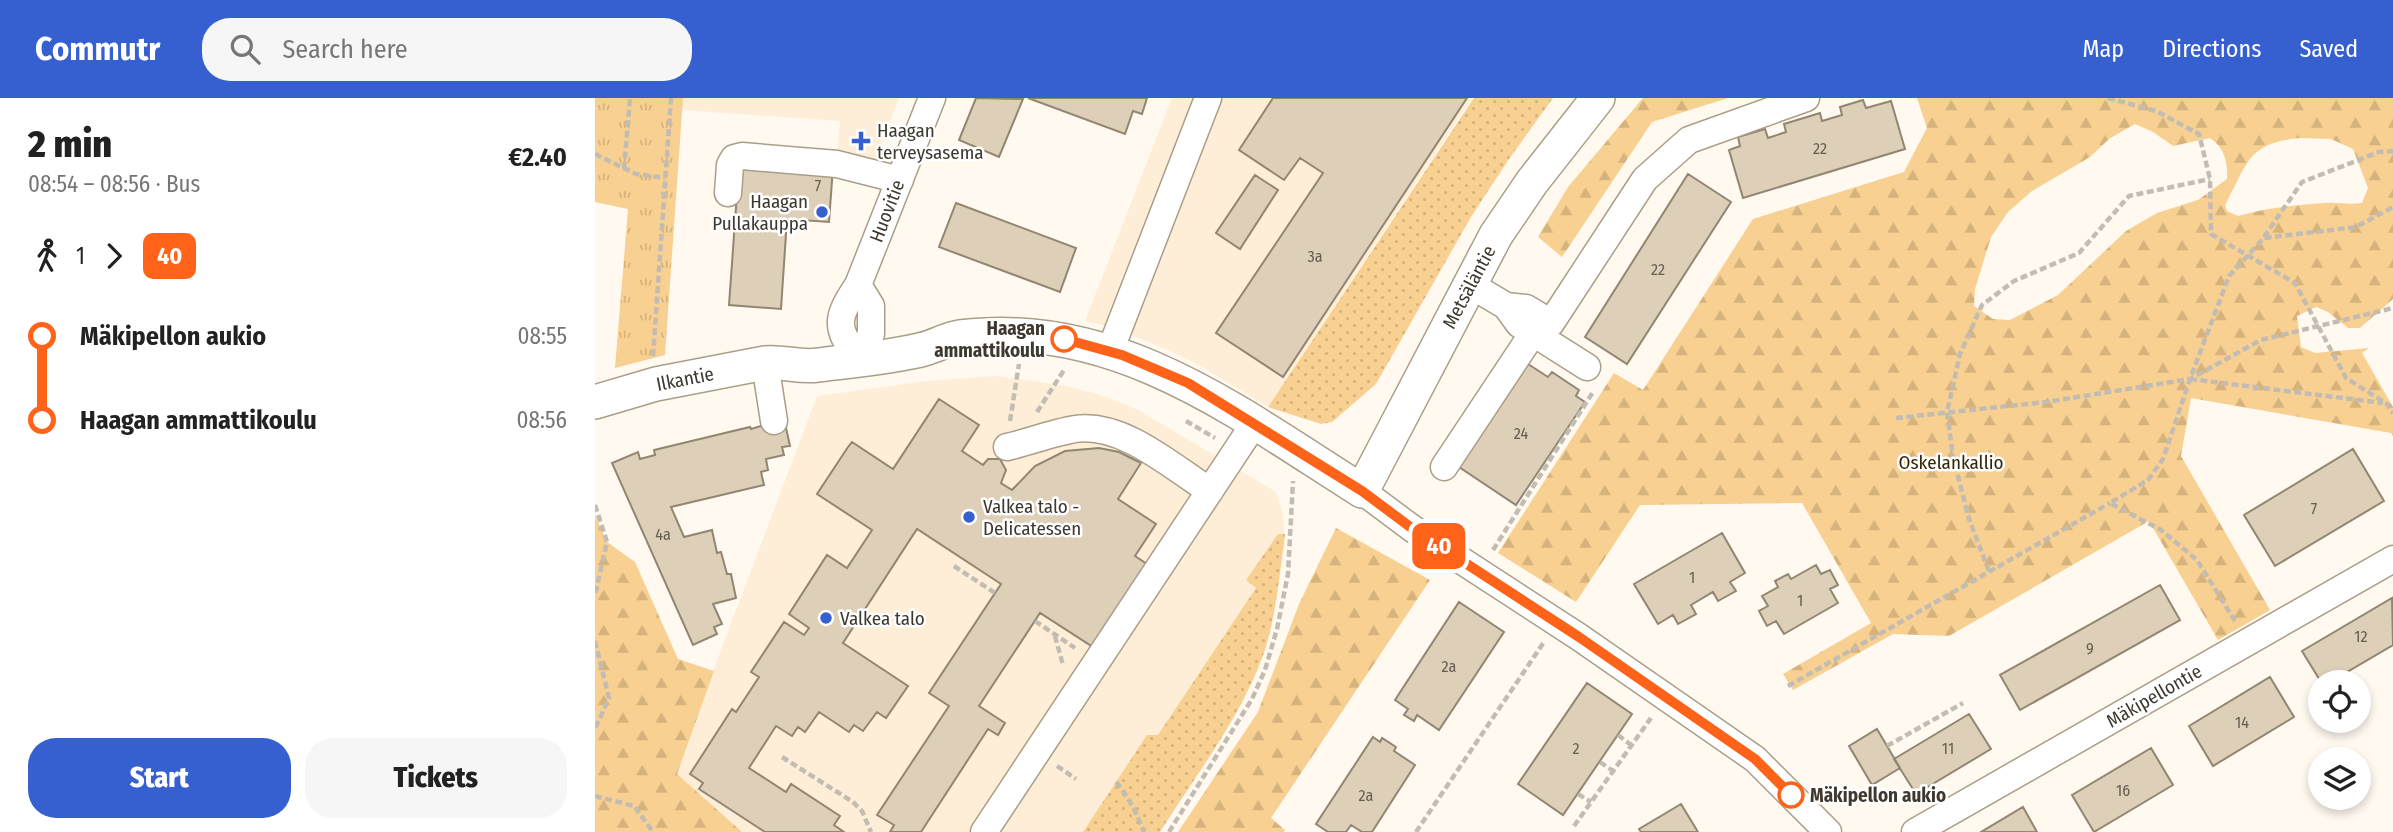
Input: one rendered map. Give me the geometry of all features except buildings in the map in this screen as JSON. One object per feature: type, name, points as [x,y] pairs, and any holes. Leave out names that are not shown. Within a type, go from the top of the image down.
[{"type":"main road","name":"Metsäläntie","points":[[1362,491],[1496,235],[1532,182],[1598,98]]},
{"type":"main road","name":"Ilkantie","points":[[595,402],[656,384],[771,363],[804,347],[858,344],[923,349],[948,338],[999,335],[1051,337],[1110,351],[1188,383],[1362,491]]},
{"type":"street","name":"Huovitie","points":[[858,344],[871,306],[858,285],[932,98]]},
{"type":"street","points":[[1110,351],[1207,98]]},
{"type":"street","points":[[1506,306],[1525,308],[1551,323],[1644,179],[1689,139],[1806,98]]},
{"type":"street","points":[[728,193],[730,165],[734,158],[742,156],[837,163],[900,180]]},
{"type":"street","points":[[1469,284],[1506,306],[1519,324],[1587,367]]},
{"type":"street","points":[[1444,467],[1533,333]]},
{"type":"street","points":[[771,363],[774,421]]},
{"type":"street","points":[[983,832],[1254,424]]},
{"type":"street","points":[[1007,447],[1076,429],[1101,430],[1131,439],[1210,491]]},
{"type":"street","name":"Ilkantie","points":[[1362,491],[1413,529],[1755,759],[1828,832]]},
{"type":"street","name":"Mäkipellontie","points":[[1915,832],[2393,559]]},
{"type":"path","points":[[624,169],[630,98]]},
{"type":"path","points":[[656,384],[653,363],[671,98]]},
{"type":"path","points":[[2108,98],[2155,111],[2199,134],[2210,179],[2211,234],[2295,284],[2346,378],[2387,404],[2393,413]]},
{"type":"path","points":[[1788,686],[2148,480],[2163,459],[2229,276],[2264,238],[2302,183],[2379,152],[2393,151]]},
{"type":"path","points":[[595,154],[636,174],[665,178]]},
{"type":"path","points":[[1989,571],[1969,519],[1953,457],[1947,412],[1959,354],[1982,305],[2014,281],[2079,253],[2129,196],[2210,179]]},
{"type":"path","points":[[2264,238],[2356,227],[2393,207]]},
{"type":"path","points":[[2190,379],[2261,340],[2393,308]]},
{"type":"path","points":[[1011,408],[1020,360]]},
{"type":"path","points":[[1035,416],[1067,366]]},
{"type":"path","points":[[1474,568],[1490,554],[1593,393],[1587,367]]},
{"type":"path","points":[[1896,418],[2046,402],[2190,379],[2387,404]]},
{"type":"path","points":[[1169,832],[1252,699],[1265,670],[1277,629],[1288,574],[1293,480]]},
{"type":"path","points":[[2110,503],[2161,530],[2197,561],[2248,642]]},
{"type":"path","points":[[595,505],[607,542],[595,596]]},
{"type":"path","points":[[954,566],[995,593]]},
{"type":"path","points":[[1035,621],[1096,663]]},
{"type":"path","points":[[1055,635],[1064,670]]},
{"type":"path","points":[[595,641],[609,698],[595,729]]},
{"type":"path","points":[[1416,832],[1545,642]]},
{"type":"path","points":[[1887,746],[1963,703]]},
{"type":"path","points":[[1574,826],[1651,717]]},
{"type":"path","points":[[1618,735],[1631,745]]},
{"type":"path","points":[[782,757],[853,803],[862,811],[871,832]]},
{"type":"path","points":[[1600,762],[1613,771]]},
{"type":"path","points":[[1052,763],[1076,779]]},
{"type":"path","points":[[1116,782],[1138,816],[1144,832]]},
{"type":"path","points":[[1578,793],[1591,802]]},
{"type":"path","points":[[595,796],[634,806],[653,832]]},
{"type":"shaded area","name":"Haagan terveysasema","points":[[683,98],[899,98],[874,163],[837,161],[840,121],[682,110]]},
{"type":"shaded area","points":[[1172,98],[1472,98],[1268,407],[1170,351],[1112,327],[1085,321]]},
{"type":"shaded area","points":[[996,376],[1066,386],[1104,396],[1138,410],[1276,492],[1283,514],[1285,545],[1278,570],[1105,832],[686,832],[659,814],[817,396],[927,381]]},
{"type":"green space","points":[[595,98],[683,98],[665,355],[615,368],[628,209],[595,202]]},
{"type":"green space","points":[[1474,98],[1553,98],[1471,217],[1376,384],[1332,422],[1321,424],[1268,407]]},
{"type":"green space","points":[[1643,98],[1728,98],[1652,122],[1562,257],[1538,237],[1568,187]]},
{"type":"green space","name":"Oskelankallio","points":[[1917,98],[2393,98],[2393,299],[2360,328],[2348,328],[2328,312],[2316,307],[2297,316],[2301,347],[2315,353],[2369,348],[2362,353],[2393,407],[2393,436],[2391,433],[2191,398],[2181,456],[2270,610],[2218,640],[2149,521],[1949,636],[1893,634],[1793,690],[1783,674],[1871,623],[1802,503],[1640,505],[1576,602],[1498,553],[1614,373],[1643,390],[1753,219],[1904,172],[1927,128]],"holes":[[[2135,124],[2173,146],[2210,138],[2225,156],[2227,179],[2198,200],[2157,213],[2126,231],[2058,295],[2010,320],[1993,319],[1974,306],[1975,289],[1991,237],[2008,212],[2032,191],[2090,157],[2109,139]],[[2300,138],[2331,139],[2353,149],[2368,188],[2362,203],[2302,205],[2238,216],[2227,211],[2225,205],[2251,158],[2269,145]]]},
{"type":"green space","points":[[595,515],[607,542],[635,562],[678,659],[714,671],[677,774],[742,832],[595,832]]},
{"type":"green space","points":[[1336,528],[1430,580],[1271,818],[1284,832],[1178,832],[1258,712],[1299,604]]},
{"type":"green space","points":[[1278,534],[1285,534],[1276,601],[1265,650],[1238,709],[1200,771],[1160,832],[1083,832],[1147,735],[1158,735],[1256,588],[1246,580]]},
{"type":"bus line","name":"40","points":[[1064,339],[1122,355],[1188,383],[1362,491],[1413,529],[1579,637],[1755,759],[1791,795]]},
{"type":"place","name":"Haagan terveysasema","points":[[861,141]]},
{"type":"place","name":"Haagan Pullakauppa","points":[[822,212]]},
{"type":"place","name":"Haagan ammattikoulu","points":[[1064,339]]},
{"type":"place","name":"Valkea talo - Delicatessen","points":[[969,517]]},
{"type":"place","name":"Valkea talo","points":[[826,618]]},
{"type":"place","name":"Mäkipellon aukio","points":[[1791,795]]}]
